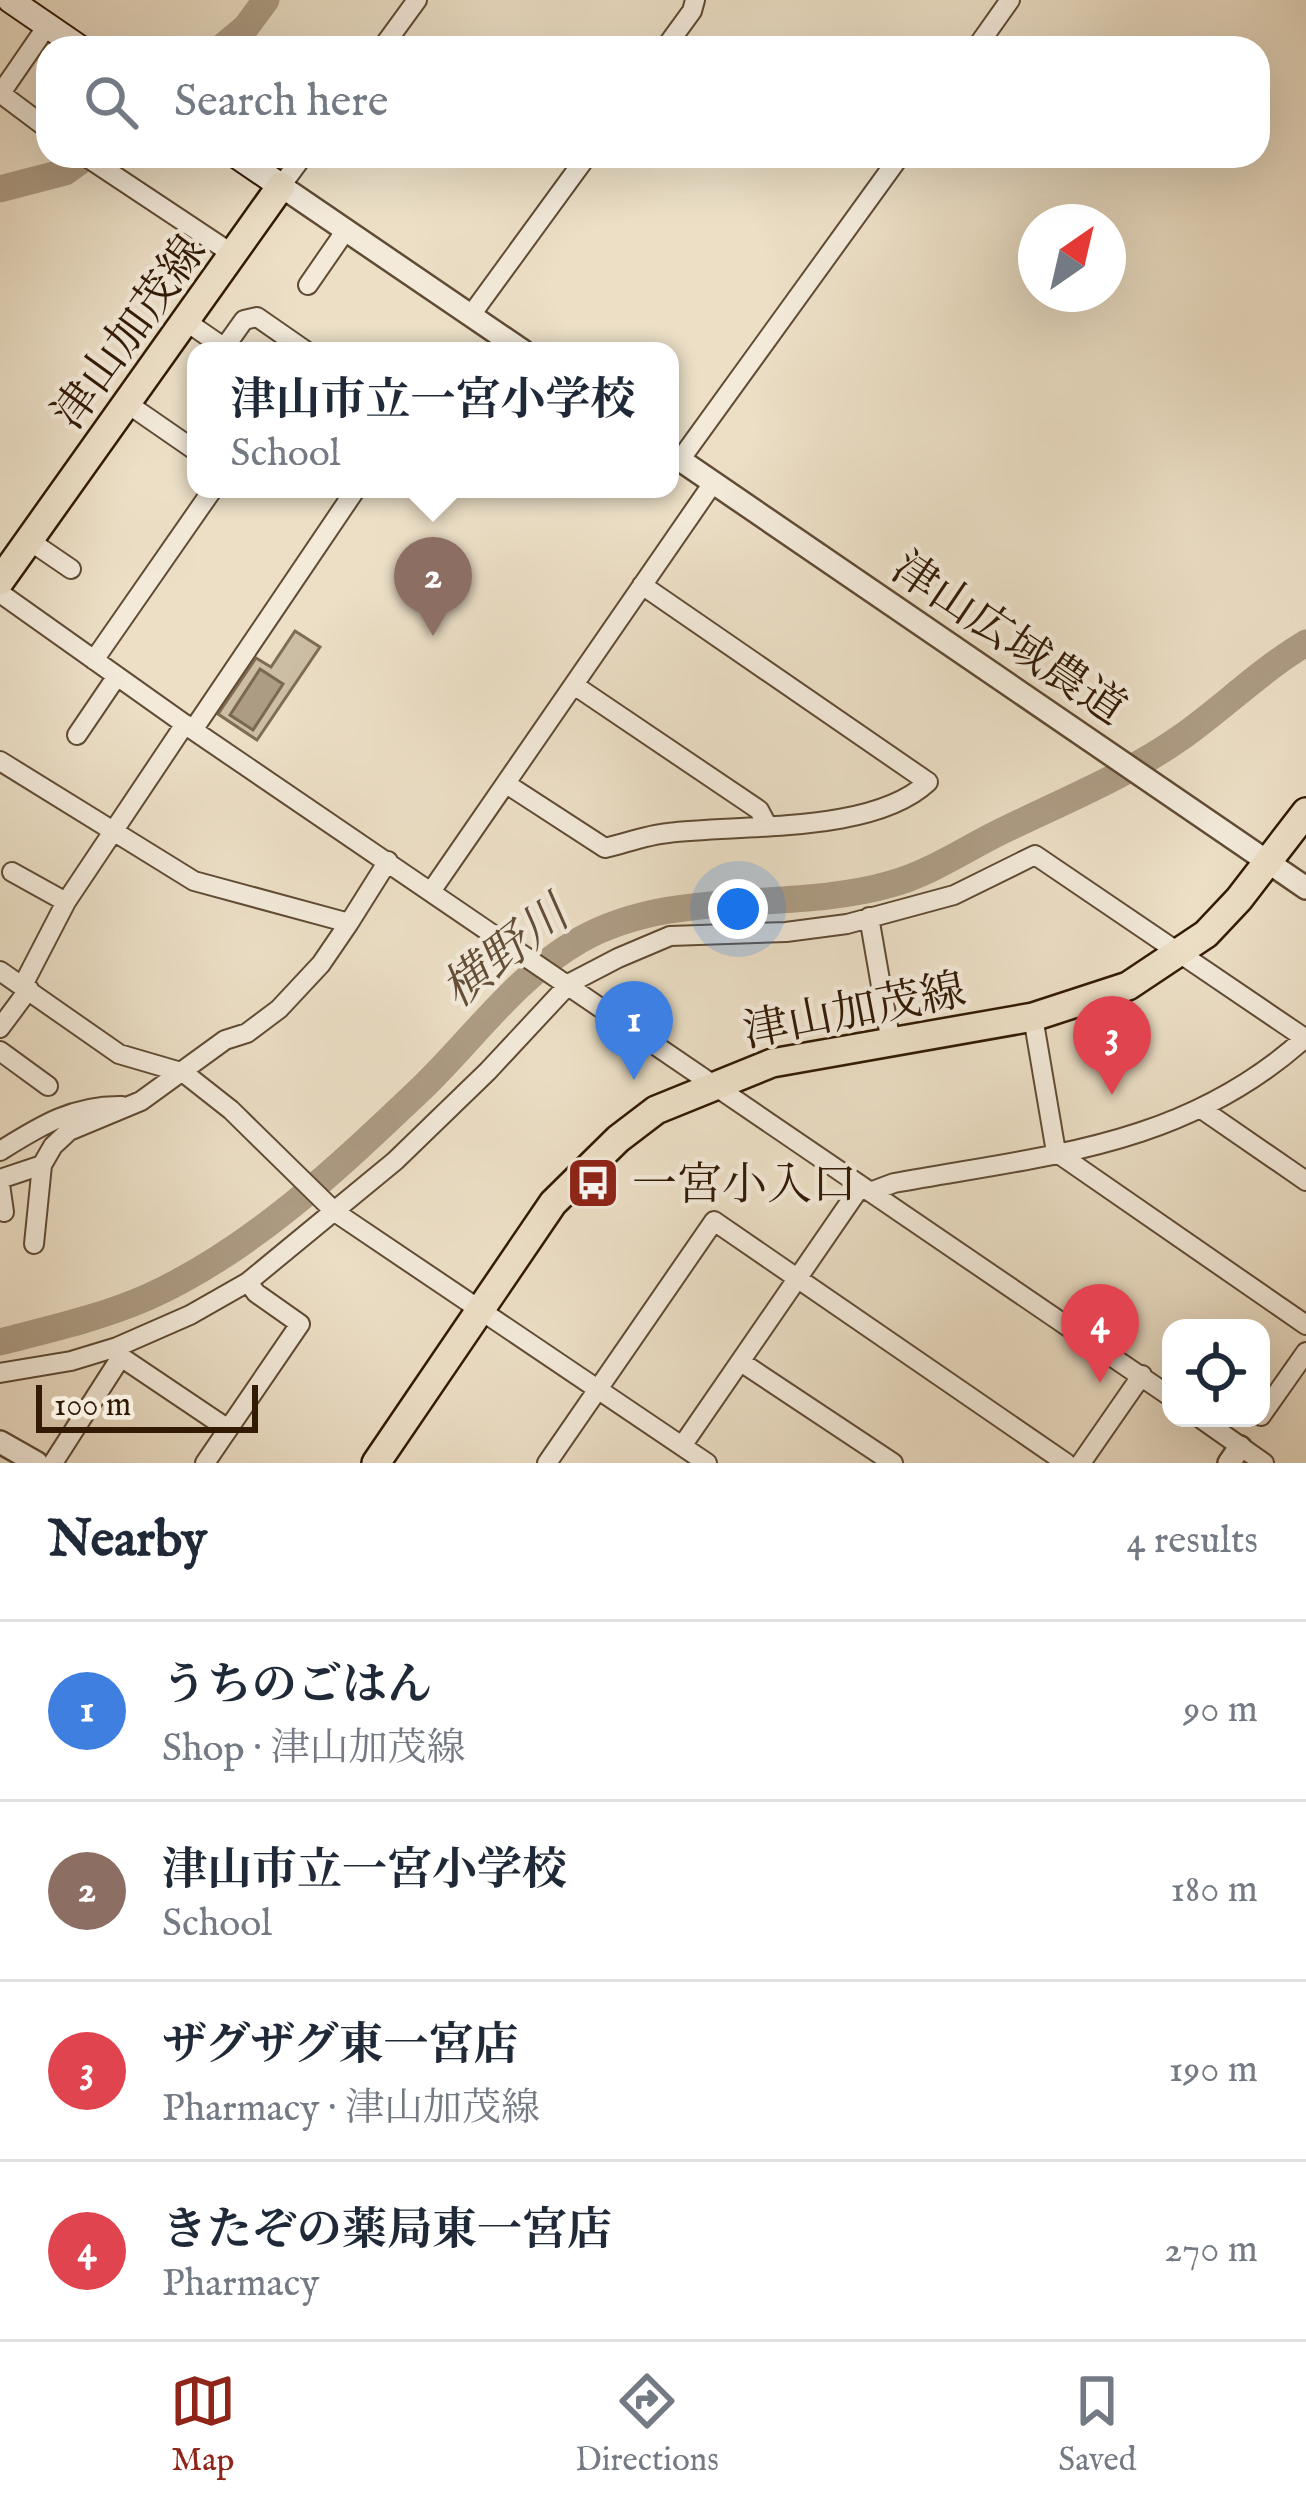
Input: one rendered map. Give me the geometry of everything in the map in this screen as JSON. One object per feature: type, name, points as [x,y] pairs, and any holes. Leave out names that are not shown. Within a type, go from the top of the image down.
[{"type":"main road","points":[[10,0],[62,36]]},
{"type":"main road","points":[[255,168],[281,186]]},
{"type":"main road","name":"津山加茂線","points":[[0,581],[281,186]]},
{"type":"main road","name":"津山加茂線","points":[[376,1463],[553,1203],[585,1168],[656,1110],[772,1063],[1033,1017],[1128,986],[1207,934],[1306,812]]},
{"type":"street","points":[[391,36],[417,0]]},
{"type":"street","points":[[674,36],[695,0]]},
{"type":"street","points":[[984,36],[1010,0]]},
{"type":"street","points":[[41,36],[47,26]]},
{"type":"street","points":[[36,44],[2,98],[36,121]]},
{"type":"street","points":[[103,168],[234,256]]},
{"type":"street","points":[[294,168],[281,186],[510,342]]},
{"type":"street","points":[[471,315],[578,168]]},
{"type":"street","points":[[679,451],[891,168]]},
{"type":"street","points":[[308,285],[346,230]]},
{"type":"street","points":[[231,342],[244,320],[257,317],[293,342]]},
{"type":"street","points":[[187,322],[215,342]]},
{"type":"street","points":[[128,404],[187,446]]},
{"type":"street","name":"津山広域農道","points":[[679,459],[1306,888]]},
{"type":"street","points":[[432,890],[713,483]]},
{"type":"street","points":[[94,660],[207,498]]},
{"type":"street","points":[[0,1028],[26,987],[67,902],[114,830],[350,498]]},
{"type":"street","points":[[30,541],[71,569]]},
{"type":"street","points":[[508,785],[605,848],[664,833],[853,815],[912,797],[928,782],[642,585]]},
{"type":"street","points":[[0,593],[189,727],[1162,1389]]},
{"type":"street","points":[[77,735],[116,676]]},
{"type":"street","points":[[574,685],[759,810],[767,825]]},
{"type":"street","points":[[0,760],[212,889],[349,923]]},
{"type":"street","points":[[0,1373],[120,1352],[248,1282],[488,1071],[569,983],[670,936],[786,932],[869,917],[955,895],[1035,855],[1305,1038],[1241,1088],[1203,1110],[1114,1141],[866,1189],[798,1277],[682,1446]]},
{"type":"street","points":[[4,1212],[0,1181],[47,1156],[69,1131],[131,1106],[225,1040],[247,1033],[296,993],[388,861]]},
{"type":"street","points":[[4,875],[67,902]]},
{"type":"street","points":[[869,917],[891,1043]]},
{"type":"street","points":[[0,971],[119,1054],[184,1073],[231,1110],[330,1208],[707,1463]]},
{"type":"street","points":[[1033,1017],[1056,1152],[1306,1325]]},
{"type":"street","points":[[0,1051],[48,1086]]},
{"type":"street","points":[[0,1151],[76,1110],[131,1106]]},
{"type":"street","points":[[1203,1110],[1306,1180]]},
{"type":"street","points":[[34,1244],[47,1156],[37,1128]]},
{"type":"street","points":[[548,1463],[714,1221],[1066,1463]]},
{"type":"street","points":[[205,1463],[300,1324],[248,1282]]},
{"type":"street","points":[[120,1352],[228,1430]]},
{"type":"street","points":[[53,1463],[120,1352]]},
{"type":"street","points":[[1270,1403],[1306,1352]]},
{"type":"street","points":[[741,1362],[893,1463]]},
{"type":"street","points":[[1081,1463],[1142,1375]]},
{"type":"street","points":[[1208,1427],[1234,1455],[1264,1463]]},
{"type":"street","points":[[1234,1455],[1253,1427]]},
{"type":"street","points":[[0,1442],[37,1463]]},
{"type":"shaded area","points":[[295,631],[320,647],[257,740],[218,714],[256,658],[271,667]]},
{"type":"shaded area","points":[[260,669],[283,684],[253,730],[230,715]]},
{"type":"waterway","points":[[235,36],[266,0]]},
{"type":"waterway","points":[[0,189],[70,168]]},
{"type":"waterway","name":"横野川","points":[[0,1342],[148,1297],[259,1231],[422,1088],[515,990],[580,940],[654,913],[852,893],[919,874],[1138,764],[1306,643]]},
{"type":"place","name":"津山市立一宮小学校","points":[[433,636]]},
{"type":"place","name":"うちのごはん","points":[[634,1080]]},
{"type":"place","name":"ザグザグ東一宮店","points":[[1112,1095]]},
{"type":"place","name":"一宮小入口","points":[[593,1183]]},
{"type":"place","name":"きたぞの薬局東一宮店","points":[[1100,1383]]}]
